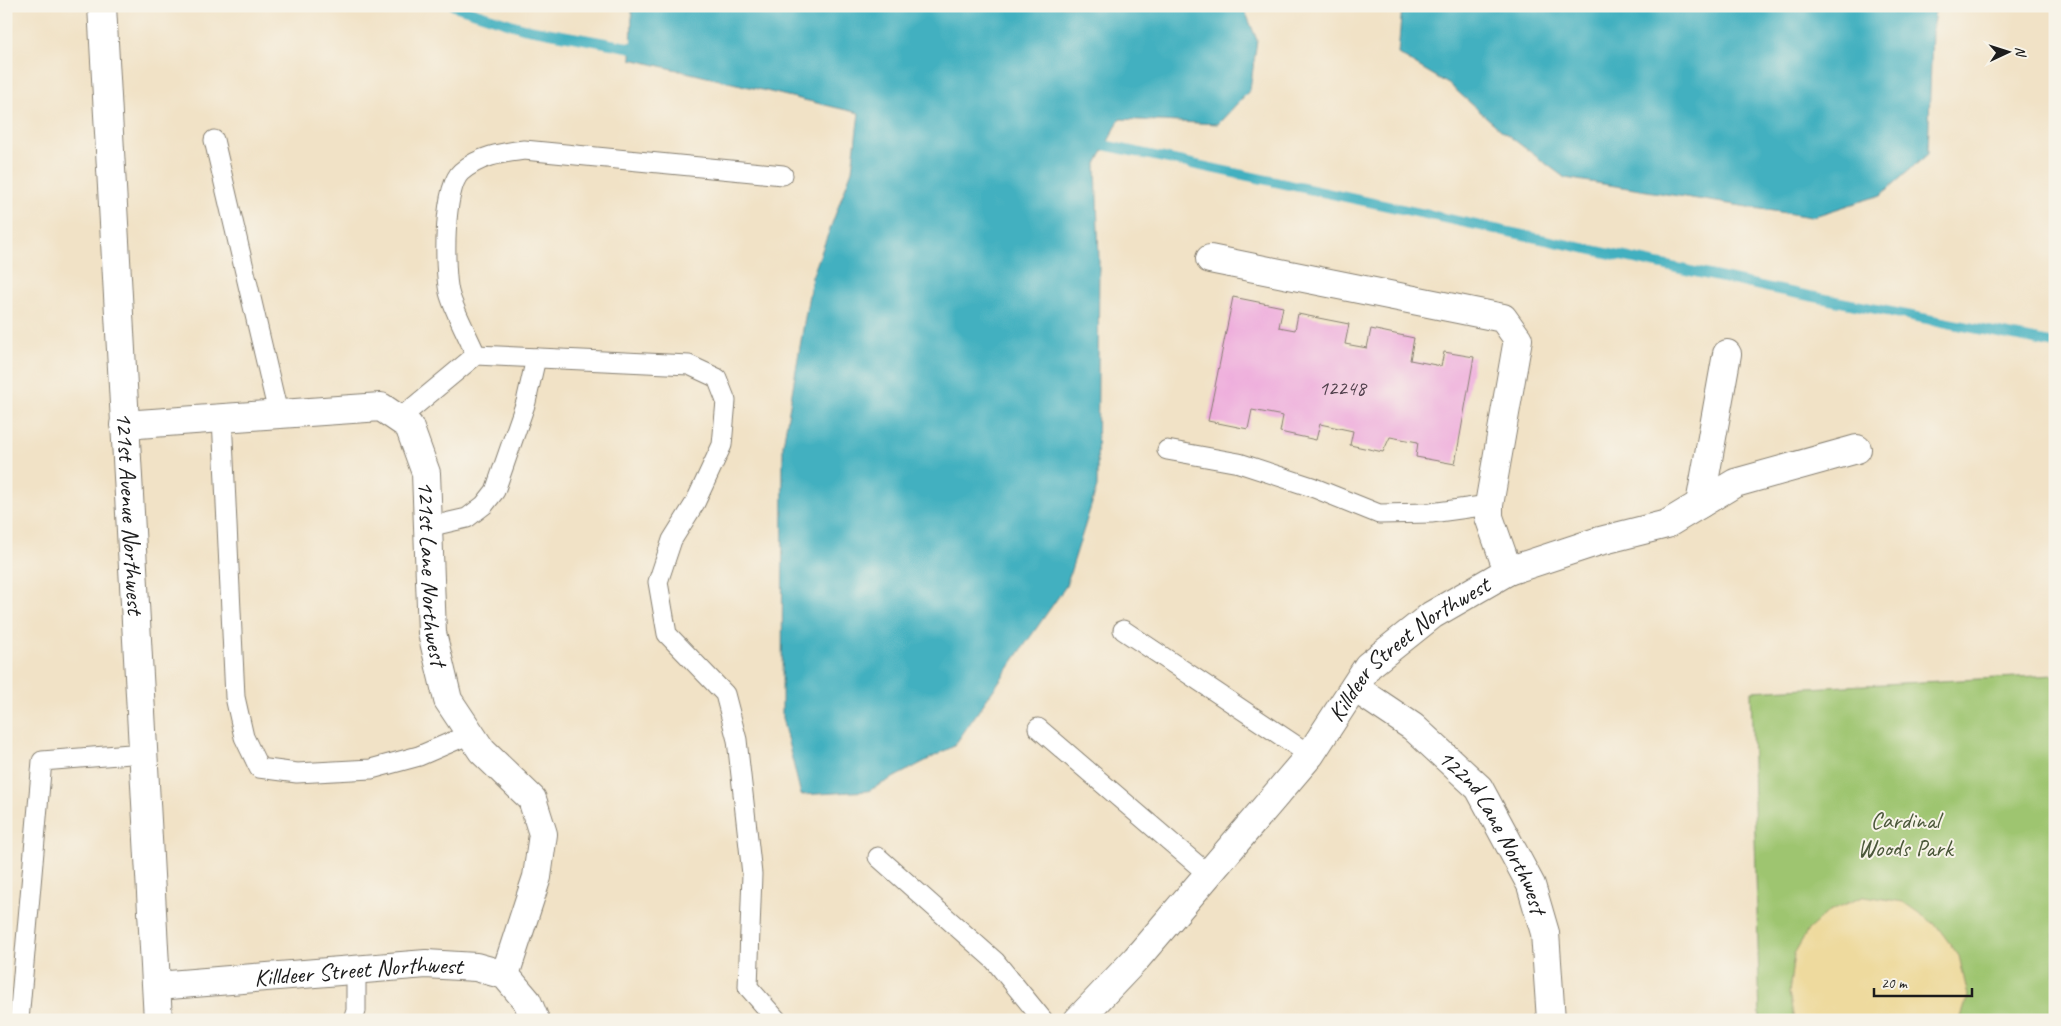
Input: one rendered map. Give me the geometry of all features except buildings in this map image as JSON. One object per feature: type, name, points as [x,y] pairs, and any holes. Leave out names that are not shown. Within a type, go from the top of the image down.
[{"type":"street","name":"121st Avenue Northwest","points":[[102,6],[158,1020]]},
{"type":"street","points":[[1210,259],[1503,318],[1518,339],[1488,505],[1489,517],[1508,571]]},
{"type":"street","points":[[1700,504],[1728,354]]},
{"type":"street","name":"121st Lane Northwest","points":[[124,425],[381,407],[409,426],[426,473],[432,633],[448,700],[482,751],[532,799],[543,834],[537,877],[505,975]]},
{"type":"street","name":"Killdeer Street Northwest","points":[[1078,1020],[1136,959],[1310,754],[1368,666],[1432,615],[1508,571],[1596,542],[1666,524],[1735,483],[1857,449]]},
{"type":"street","name":"122nd Lane Northwest","points":[[1354,688],[1413,727],[1479,788],[1531,885],[1545,932],[1551,1020]]},
{"type":"street","name":"Killdeer Street Northwest","points":[[157,986],[426,964],[476,967],[505,975]]},
{"type":"street","points":[[505,975],[527,1001],[535,1020]]},
{"type":"lane","points":[[214,140],[278,413]]},
{"type":"lane","points":[[476,355],[449,292],[445,234],[452,187],[460,173],[492,154],[524,150],[783,175]]},
{"type":"lane","points":[[399,419],[476,355],[689,365],[717,378],[726,401],[722,445],[695,503],[672,540],[658,582],[667,634],[725,694],[737,740],[752,874],[748,987],[777,1020]]},
{"type":"lane","points":[[428,527],[468,518],[484,505],[496,490],[526,402],[536,358]]},
{"type":"lane","points":[[222,417],[235,697],[244,737],[259,768],[297,773],[371,769],[419,756],[470,734]]},
{"type":"lane","points":[[1167,450],[1239,464],[1312,487],[1379,514],[1432,513],[1488,505]]},
{"type":"lane","points":[[1123,630],[1310,754]]},
{"type":"lane","points":[[1038,728],[1209,874]]},
{"type":"lane","points":[[19,1020],[42,761],[143,753]]},
{"type":"lane","points":[[878,857],[995,961],[1044,1020]]},
{"type":"lane","points":[[352,1020],[356,1012],[356,970]]},
{"type":"green space","name":"Cardinal Woods Park","points":[[2055,675],[2055,1020],[1760,1020],[1751,691]]},
{"type":"sand","points":[[1865,896],[1903,902],[1936,925],[1959,956],[1968,996],[1960,1020],[1794,1020],[1789,993],[1794,954],[1808,930],[1829,911]]},
{"type":"water","points":[[632,6],[1243,6],[1257,40],[1250,90],[1218,124],[1120,119],[1096,164],[1099,261],[1097,487],[1066,586],[954,746],[868,791],[801,795],[782,718],[783,445],[812,277],[852,170],[859,113],[631,59]]},
{"type":"water","points":[[1402,6],[1936,6],[1932,31],[1928,154],[1881,195],[1811,217],[1565,178],[1501,130],[1450,85],[1398,54]]},
{"type":"waterway","points":[[454,6],[523,28],[644,50]]},
{"type":"waterway","points":[[1094,143],[1779,290],[2055,344]]}]
